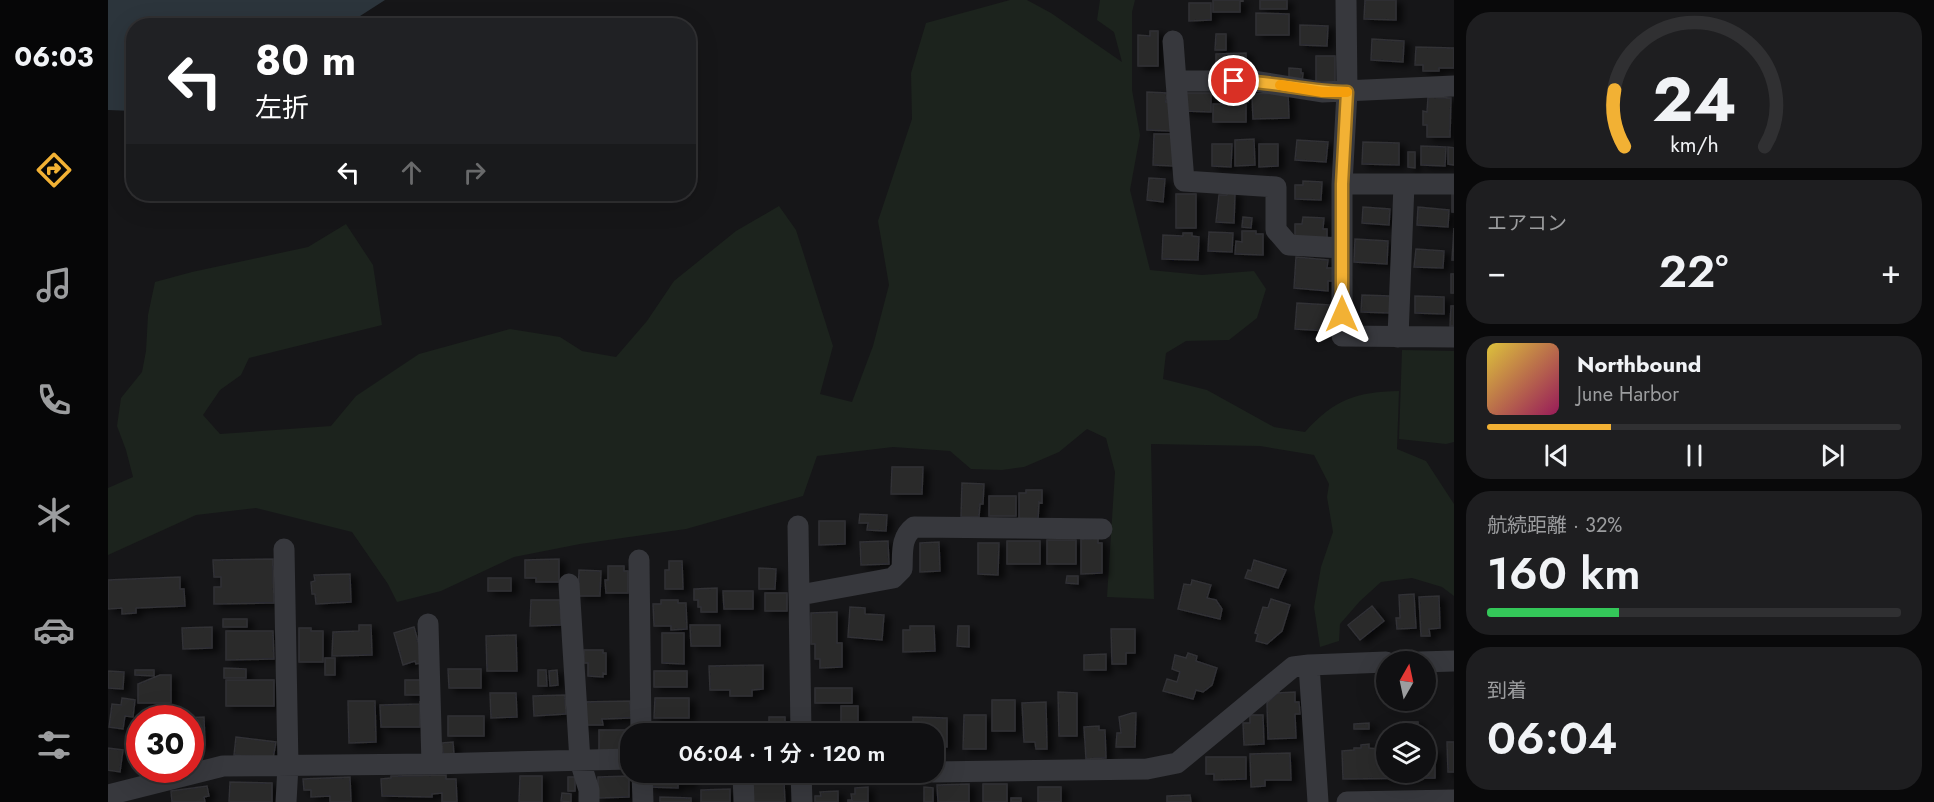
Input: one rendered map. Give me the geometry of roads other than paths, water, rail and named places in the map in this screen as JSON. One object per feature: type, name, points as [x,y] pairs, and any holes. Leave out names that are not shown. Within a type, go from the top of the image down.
[{"type":"street","points":[[1346,0],[1347,92],[1342,184],[1342,336],[1454,337]]},
{"type":"street","points":[[1173,41],[1184,181],[1275,187],[1276,230],[1289,244],[1342,248]]},
{"type":"street","points":[[1176,81],[1254,81],[1322,92],[1454,86]]},
{"type":"street","points":[[1342,184],[1454,184]]},
{"type":"street","points":[[1398,337],[1404,184]]},
{"type":"street","points":[[798,526],[801,723]]},
{"type":"street","points":[[800,595],[893,578],[902,569],[903,544],[906,534],[914,527],[1102,529]]},
{"type":"street","points":[[284,549],[288,766],[286,802]]},
{"type":"street","points":[[639,560],[641,723]]},
{"type":"street","points":[[569,584],[580,761],[589,790],[589,802]]},
{"type":"street","points":[[428,624],[432,764]]},
{"type":"street","points":[[1436,662],[1454,661]]},
{"type":"street","points":[[944,772],[1147,770],[1177,763],[1293,667],[1376,663]]},
{"type":"street","points":[[1309,665],[1318,802]]},
{"type":"street","points":[[108,795],[223,766],[620,759]]},
{"type":"street","points":[[642,783],[643,802]]},
{"type":"street","points":[[743,783],[744,802]]},
{"type":"street","points":[[801,783],[802,802]]},
{"type":"street","points":[[1347,802],[1454,800]]}]
